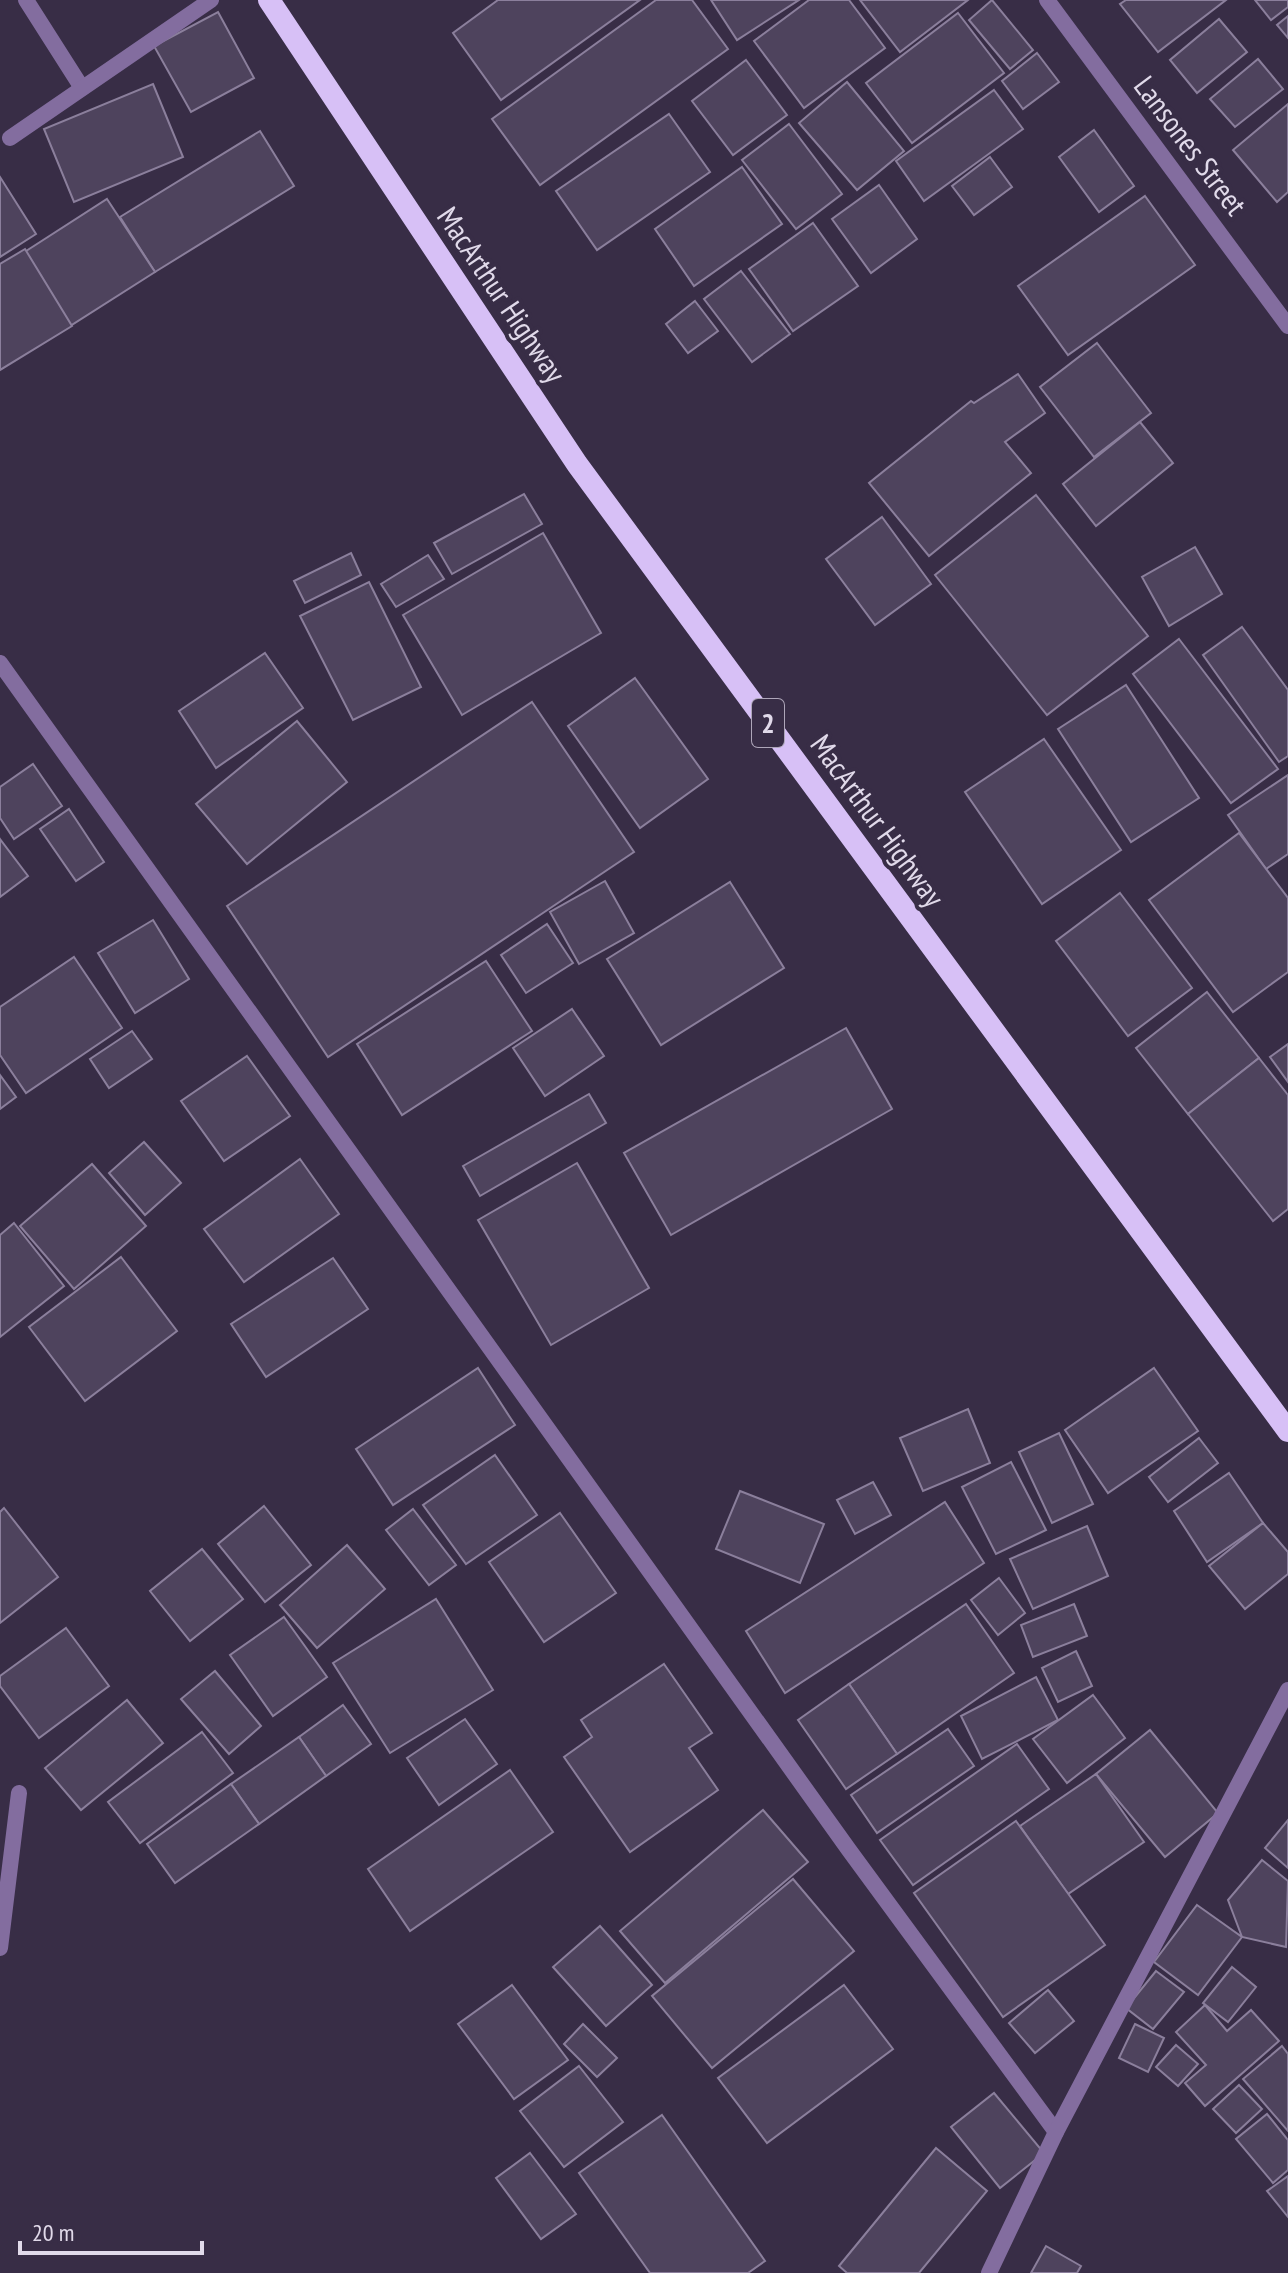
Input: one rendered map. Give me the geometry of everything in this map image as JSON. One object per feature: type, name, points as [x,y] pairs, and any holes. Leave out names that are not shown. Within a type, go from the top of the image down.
[{"type":"highway","name":"MacArthur Highway","points":[[269,0],[577,464],[1288,1431]]},
{"type":"street","points":[[26,0],[82,88]]},
{"type":"street","points":[[10,138],[211,0]]},
{"type":"street","name":"Lansones Street","points":[[1047,0],[1288,326]]},
{"type":"street","points":[[0,663],[839,1838],[1056,2132]]},
{"type":"street","points":[[989,2273],[1056,2132],[1288,1690]]},
{"type":"street","points":[[0,1948],[19,1793]]},
{"type":"building","points":[[498,0],[640,0],[501,100],[453,33]]},
{"type":"building","points":[[656,0],[692,0],[728,49],[540,185],[492,119]]},
{"type":"building","points":[[711,0],[799,0],[737,40]]},
{"type":"building","points":[[809,0],[849,0],[885,48],[804,108],[754,41]]},
{"type":"building","points":[[860,0],[968,0],[900,52]]},
{"type":"building","points":[[992,0],[1033,50],[1010,69],[969,20]]},
{"type":"building","points":[[1126,0],[1226,0],[1158,52],[1120,4]]},
{"type":"building","points":[[1255,0],[1288,0],[1288,7],[1271,20]]},
{"type":"building","points":[[218,12],[254,78],[191,112],[154,46]]},
{"type":"building","points":[[958,13],[1004,73],[912,143],[866,83]]},
{"type":"building","points":[[1288,16],[1288,38],[1277,25]]},
{"type":"building","points":[[1219,19],[1247,52],[1197,93],[1170,60]]},
{"type":"building","points":[[1037,53],[1059,82],[1023,109],[1002,81]]},
{"type":"building","points":[[1258,59],[1283,89],[1235,127],[1210,99]]},
{"type":"building","points":[[746,60],[787,115],[733,155],[692,101]]},
{"type":"building","points":[[847,82],[904,151],[857,190],[799,123]]},
{"type":"building","points":[[153,84],[183,157],[74,202],[44,129]]},
{"type":"building","points":[[994,90],[1023,129],[924,201],[896,161]]},
{"type":"building","points":[[1288,104],[1288,192],[1277,202],[1233,150]]},
{"type":"building","points":[[669,114],[710,172],[597,250],[556,191]]},
{"type":"building","points":[[789,124],[842,194],[796,229],[742,160]]},
{"type":"building","points":[[1094,130],[1134,186],[1099,212],[1059,157]]},
{"type":"building","points":[[260,131],[294,186],[155,272],[120,217]]},
{"type":"building","points":[[990,157],[1012,187],[974,215],[952,186]]},
{"type":"building","points":[[742,167],[782,224],[694,286],[655,229]]},
{"type":"building","points":[[0,177],[36,234],[0,257]]},
{"type":"building","points":[[879,185],[917,239],[871,273],[832,219]]},
{"type":"building","points":[[1145,196],[1195,265],[1068,355],[1018,286]]},
{"type":"building","points":[[107,199],[155,272],[70,326],[23,253]]},
{"type":"building","points":[[813,223],[858,286],[793,331],[749,269]]},
{"type":"building","points":[[25,249],[72,326],[0,370],[0,264]]},
{"type":"building","points":[[741,271],[790,334],[752,362],[704,299]]},
{"type":"building","points":[[695,301],[718,331],[688,353],[666,324]]},
{"type":"building","points":[[1097,343],[1151,413],[1094,457],[1040,387]]},
{"type":"building","points":[[1018,374],[1045,413],[1005,442],[1031,473],[929,556],[869,483],[971,401],[974,403]]},
{"type":"building","points":[[1140,422],[1173,463],[1096,526],[1063,484]]},
{"type":"building","points":[[524,494],[542,524],[452,574],[434,543]]},
{"type":"building","points":[[1036,495],[1148,636],[1047,715],[935,575]]},
{"type":"building","points":[[882,517],[931,584],[875,625],[826,559]]},
{"type":"building","points":[[543,533],[601,633],[462,715],[403,615]]},
{"type":"building","points":[[1195,547],[1222,594],[1169,626],[1142,577]]},
{"type":"building","points":[[351,553],[361,575],[305,603],[294,581]]},
{"type":"building","points":[[428,555],[444,579],[396,607],[381,584]]},
{"type":"building","points":[[369,582],[421,687],[353,720],[300,616]]},
{"type":"building","points":[[1242,627],[1288,690],[1288,756],[1279,762],[1203,655]]},
{"type":"building","points":[[1179,639],[1278,769],[1231,803],[1133,674]]},
{"type":"building","points":[[265,653],[303,708],[216,768],[179,711]]},
{"type":"building","points":[[635,678],[708,779],[640,828],[568,726]]},
{"type":"building","points":[[1126,685],[1199,798],[1131,842],[1058,729]]},
{"type":"building","points":[[532,702],[634,852],[328,1057],[227,906]]},
{"type":"building","points":[[297,721],[347,782],[247,864],[196,804]]},
{"type":"building","points":[[1044,739],[1121,850],[1042,904],[965,792]]},
{"type":"building","points":[[33,764],[62,806],[14,839],[0,818],[0,787]]},
{"type":"building","points":[[1288,775],[1288,854],[1266,869],[1228,815]]},
{"type":"building","points":[[69,809],[104,862],[76,881],[40,829]]},
{"type":"building","points":[[1239,833],[1288,898],[1288,972],[1233,1012],[1149,900]]},
{"type":"building","points":[[0,839],[28,876],[0,897]]},
{"type":"building","points":[[605,881],[634,933],[579,964],[550,912]]},
{"type":"building","points":[[730,882],[784,968],[661,1045],[607,959]]},
{"type":"building","points":[[1120,893],[1192,988],[1128,1036],[1056,941]]},
{"type":"building","points":[[153,920],[189,979],[135,1013],[98,953]]},
{"type":"building","points":[[547,924],[573,963],[526,993],[501,955]]},
{"type":"building","points":[[74,957],[122,1028],[26,1093],[0,1055],[0,1007]]},
{"type":"building","points":[[486,961],[532,1031],[402,1115],[357,1044]]},
{"type":"building","points":[[1207,992],[1259,1058],[1188,1114],[1136,1048]]},
{"type":"building","points":[[572,1009],[604,1056],[545,1096],[513,1048]]},
{"type":"building","points":[[846,1028],[892,1109],[671,1235],[624,1153]]},
{"type":"building","points":[[132,1031],[152,1059],[109,1088],[90,1059]]},
{"type":"building","points":[[1288,1044],[1288,1082],[1270,1057]]},
{"type":"building","points":[[247,1056],[290,1116],[224,1161],[181,1101]]},
{"type":"building","points":[[1259,1058],[1288,1095],[1288,1209],[1273,1221],[1188,1114]]},
{"type":"building","points":[[0,1075],[16,1097],[0,1109]]},
{"type":"building","points":[[589,1094],[606,1123],[480,1196],[463,1166]]},
{"type":"building","points":[[144,1142],[181,1183],[145,1215],[109,1173]]},
{"type":"building","points":[[300,1159],[339,1214],[244,1282],[204,1229]]},
{"type":"building","points":[[577,1163],[649,1288],[551,1345],[478,1220]]},
{"type":"building","points":[[92,1164],[146,1226],[74,1289],[20,1226]]},
{"type":"building","points":[[14,1223],[64,1286],[0,1337],[0,1235]]},
{"type":"building","points":[[121,1257],[177,1331],[85,1401],[29,1327]]},
{"type":"building","points":[[333,1258],[368,1309],[266,1377],[231,1324]]},
{"type":"building","points":[[478,1368],[515,1425],[393,1505],[356,1449]]},
{"type":"building","points":[[1154,1368],[1198,1431],[1108,1493],[1065,1430]]},
{"type":"building","points":[[968,1409],[990,1463],[923,1491],[900,1438]]},
{"type":"building","points":[[1059,1433],[1093,1504],[1052,1523],[1019,1452]]},
{"type":"building","points":[[1199,1438],[1218,1463],[1168,1502],[1149,1477]]},
{"type":"building","points":[[495,1455],[537,1515],[466,1564],[423,1505]]},
{"type":"building","points":[[1011,1462],[1046,1530],[996,1554],[962,1487]]},
{"type":"building","points":[[1229,1473],[1263,1523],[1207,1562],[1174,1511]]},
{"type":"building","points":[[873,1482],[891,1515],[855,1534],[837,1500]]},
{"type":"building","points":[[740,1491],[824,1524],[800,1583],[716,1549]]},
{"type":"building","points":[[945,1502],[984,1563],[785,1693],[746,1631]]},
{"type":"building","points":[[264,1506],[311,1565],[265,1602],[218,1544]]},
{"type":"building","points":[[4,1508],[58,1577],[0,1623],[0,1512]]},
{"type":"building","points":[[413,1509],[456,1565],[429,1585],[386,1530]]},
{"type":"building","points":[[560,1513],[616,1593],[544,1642],[489,1562]]},
{"type":"building","points":[[1263,1523],[1288,1552],[1288,1574],[1245,1609],[1209,1566]]},
{"type":"building","points":[[1087,1526],[1108,1576],[1033,1609],[1010,1559]]},
{"type":"building","points":[[347,1545],[385,1589],[317,1648],[280,1605]]},
{"type":"building","points":[[202,1549],[243,1599],[190,1641],[150,1591]]},
{"type":"building","points":[[999,1578],[1025,1613],[998,1635],[971,1600]]},
{"type":"building","points":[[436,1599],[493,1690],[390,1753],[333,1663]]},
{"type":"building","points":[[966,1604],[1014,1673],[897,1754],[849,1684]]},
{"type":"building","points":[[1074,1604],[1087,1636],[1033,1657],[1021,1625]]},
{"type":"building","points":[[284,1617],[327,1677],[273,1716],[230,1655]]},
{"type":"building","points":[[66,1628],[109,1686],[39,1738],[0,1686],[0,1676]]},
{"type":"building","points":[[1076,1651],[1092,1686],[1058,1702],[1042,1668]]},
{"type":"building","points":[[664,1664],[712,1733],[689,1748],[718,1790],[630,1852],[564,1757],[592,1737],[581,1720]]},
{"type":"building","points":[[215,1671],[261,1726],[229,1754],[181,1699]]},
{"type":"building","points":[[1036,1677],[1058,1720],[982,1759],[961,1716]]},
{"type":"building","points":[[849,1684],[897,1754],[846,1789],[798,1720]]},
{"type":"building","points":[[1093,1695],[1125,1738],[1067,1783],[1033,1739]]},
{"type":"building","points":[[127,1700],[163,1743],[81,1810],[45,1768]]},
{"type":"building","points":[[343,1705],[371,1744],[326,1776],[299,1737]]},
{"type":"building","points":[[465,1719],[497,1764],[439,1805],[407,1758]]},
{"type":"building","points":[[948,1729],[974,1766],[877,1833],[851,1795]]},
{"type":"building","points":[[1150,1730],[1218,1813],[1165,1857],[1096,1774]]},
{"type":"building","points":[[202,1732],[233,1773],[140,1843],[108,1802]]},
{"type":"building","points":[[299,1737],[326,1776],[259,1824],[231,1784]]},
{"type":"building","points":[[1017,1744],[1049,1789],[913,1885],[880,1840]]},
{"type":"building","points":[[510,1770],[553,1832],[410,1931],[368,1869]]},
{"type":"building","points":[[1096,1774],[1144,1842],[1068,1894],[1020,1826]]},
{"type":"building","points":[[231,1784],[259,1824],[175,1883],[147,1844]]},
{"type":"building","points":[[763,1810],[808,1862],[665,1983],[620,1931]]},
{"type":"building","points":[[1288,1820],[1288,1868],[1265,1848]]},
{"type":"building","points":[[1016,1821],[1105,1945],[1003,2017],[914,1893]]},
{"type":"building","points":[[1262,1860],[1288,1881],[1286,1947],[1242,1937],[1228,1900]]},
{"type":"building","points":[[793,1879],[854,1951],[712,2068],[652,1996]]},
{"type":"building","points":[[1197,1905],[1242,1937],[1198,1995],[1154,1962]]},
{"type":"building","points":[[600,1926],[652,1985],[606,2026],[553,1967]]},
{"type":"building","points":[[1232,1967],[1256,1987],[1228,2022],[1203,2003]]},
{"type":"building","points":[[1156,1971],[1184,1992],[1153,2029],[1126,2008]]},
{"type":"building","points":[[512,1985],[568,2060],[514,2099],[458,2024]]},
{"type":"building","points":[[844,1985],[893,2049],[767,2143],[718,2078]]},
{"type":"building","points":[[1048,1990],[1074,2021],[1035,2053],[1009,2023]]},
{"type":"building","points":[[1205,2005],[1227,2031],[1251,2010],[1279,2041],[1205,2106],[1185,2083],[1206,2065],[1176,2032]]},
{"type":"building","points":[[583,2024],[617,2058],[597,2077],[564,2044]]},
{"type":"building","points":[[1135,2024],[1164,2038],[1148,2072],[1119,2058]]},
{"type":"building","points":[[1176,2045],[1198,2064],[1178,2086],[1156,2067]]},
{"type":"building","points":[[1282,2046],[1288,2054],[1288,2131],[1243,2079]]},
{"type":"building","points":[[579,2066],[623,2122],[564,2167],[520,2111]]},
{"type":"building","points":[[1239,2085],[1262,2109],[1236,2133],[1213,2109]]},
{"type":"building","points":[[994,2093],[1044,2153],[1000,2188],[951,2127]]},
{"type":"building","points":[[1267,2114],[1288,2140],[1288,2170],[1273,2183],[1236,2139]]},
{"type":"building","points":[[662,2115],[765,2261],[748,2273],[650,2273],[579,2173]]},
{"type":"building","points":[[936,2148],[987,2191],[919,2273],[847,2273],[839,2266]]},
{"type":"building","points":[[530,2153],[576,2214],[541,2239],[496,2178]]},
{"type":"building","points":[[1288,2176],[1288,2217],[1267,2191]]},
{"type":"building","points":[[1046,2246],[1081,2266],[1077,2273],[1031,2273]]}]
